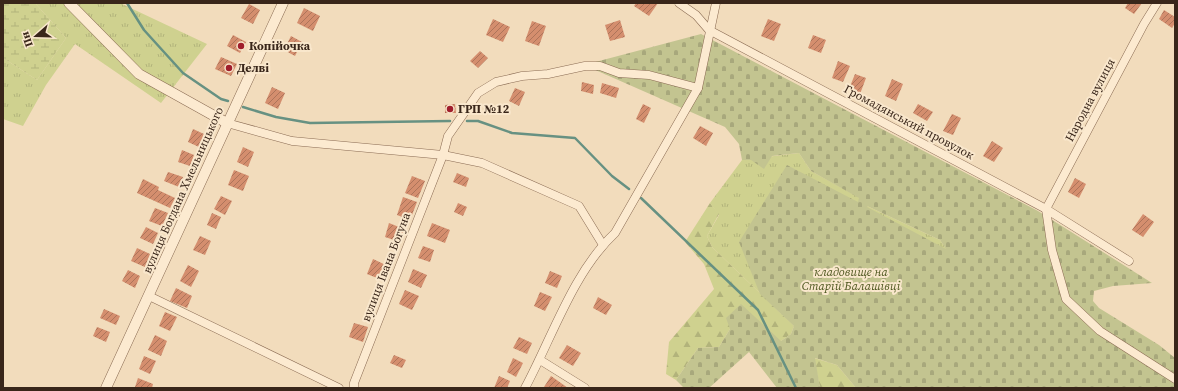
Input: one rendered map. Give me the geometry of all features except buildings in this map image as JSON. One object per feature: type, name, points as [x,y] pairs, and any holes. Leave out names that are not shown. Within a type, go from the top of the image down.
[{"type":"street","points":[[69,3],[139,74],[228,123],[292,141],[443,155],[482,163],[579,206],[603,245]]},
{"type":"street","name":"вулиця Богдана Хмельницького","points":[[106,388],[284,3]]},
{"type":"street","name":"Громадянський провулок","points":[[679,3],[696,15],[709,30],[1046,209],[1129,261]]},
{"type":"street","points":[[525,388],[574,290],[603,245],[615,233],[630,210],[698,88],[709,30],[716,3]]},
{"type":"street","name":"Народна вулиця","points":[[1046,209],[1144,24],[1157,3]]},
{"type":"street","points":[[443,155],[448,136],[478,93],[496,82],[522,76],[548,74],[585,66],[600,66],[619,73],[649,75],[698,88]]},
{"type":"street","name":"вулиця Івана Богуна","points":[[354,388],[354,383],[443,155]]},
{"type":"street","points":[[1046,209],[1052,250],[1066,299],[1100,331],[1175,379]]},
{"type":"street","points":[[149,296],[339,388]]},
{"type":"street","points":[[540,360],[585,388]]},
{"type":"green space","points":[[3,3],[35,3],[66,38],[37,80],[3,58]]},
{"type":"green space","points":[[35,3],[120,3],[207,44],[161,103],[75,44],[46,85],[23,126],[3,119],[3,58],[37,80],[66,38]]},
{"type":"green space","name":"кладовище на Старій Балашівці","points":[[701,34],[1038,211],[1152,283],[1113,286],[1094,291],[1093,301],[1099,308],[1159,345],[1175,358],[1175,388],[856,388],[837,365],[815,358],[820,388],[777,388],[749,352],[709,388],[684,388],[676,380],[698,348],[719,347],[730,329],[726,318],[741,304],[781,341],[791,334],[794,326],[760,294],[739,242],[787,165],[858,202],[859,198],[811,171],[799,153],[772,156],[764,169],[751,160],[742,160],[739,144],[725,127],[584,65]],"holes":[[[867,206],[940,240],[946,249]]]},
{"type":"green space","name":"кладовище на Старій Балашівці","points":[[799,153],[811,171],[860,198],[857,207],[864,226],[867,206],[940,240],[947,250],[794,326],[712,247],[707,236],[719,215],[710,203],[742,160]]},
{"type":"green space","points":[[710,203],[719,214],[707,236],[712,247],[794,326],[791,334],[781,341],[730,329],[719,347],[698,348],[676,380],[666,374],[669,342],[714,289],[704,264],[685,242]]},
{"type":"green space","points":[[814,358],[837,365],[856,388],[820,388]]},
{"type":"waterway","points":[[127,3],[144,30],[183,73],[221,99],[228,101]]},
{"type":"waterway","points":[[243,107],[276,117],[310,123],[450,121]]},
{"type":"waterway","points":[[467,121],[478,121],[512,133],[575,138],[612,176],[629,189]]},
{"type":"waterway","points":[[641,198],[758,310],[796,388]]},
{"type":"place","name":"Копійочка","points":[[241,46]]},
{"type":"place","name":"Делві","points":[[229,68]]},
{"type":"place","name":"ГРП №12","points":[[450,109]]}]
